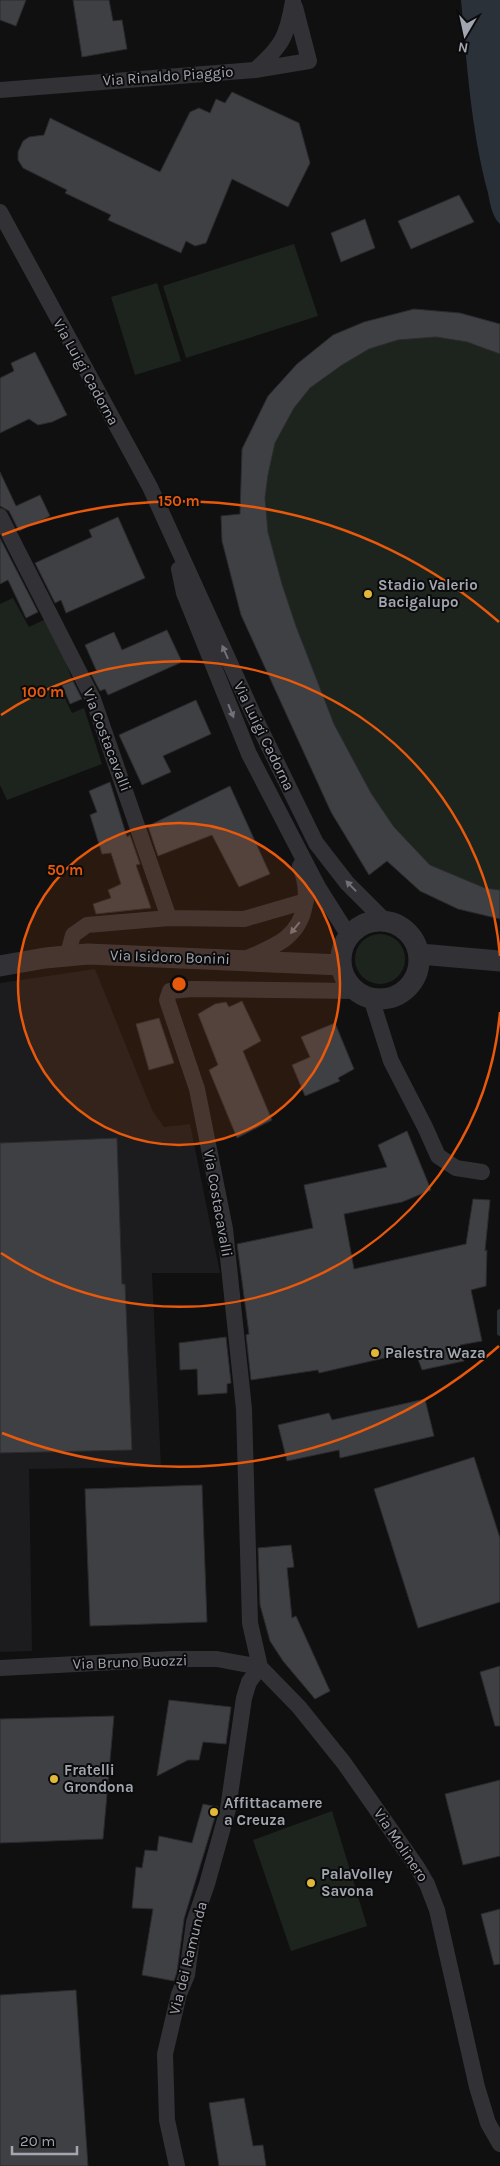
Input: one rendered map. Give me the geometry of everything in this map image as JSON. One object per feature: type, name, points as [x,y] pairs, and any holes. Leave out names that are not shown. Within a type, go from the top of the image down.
[{"type":"street","points":[[254,70],[309,61],[293,0]]},
{"type":"street","name":"Via Rinaldo Piaggio","points":[[0,90],[254,70],[276,52],[289,26],[293,0]]},
{"type":"street","name":"Via Luigi Cadorna","points":[[0,212],[150,487],[254,716],[316,843],[347,883],[385,921]]},
{"type":"street","name":"Via Costacavalli","points":[[0,516],[94,699],[169,918]]},
{"type":"street","name":"Via Luigi Cadorna","points":[[170,532],[188,602],[249,754],[318,887],[349,936]]},
{"type":"street","name":"Via Luigi Cadorna","points":[[240,961],[285,939],[299,926],[306,901],[304,874],[282,817]]},
{"type":"street","points":[[67,957],[72,935],[87,925],[169,918],[244,919],[306,901]]},
{"type":"street","points":[[364,995],[386,999],[401,994],[412,983],[419,970],[420,954],[417,945],[404,928],[385,921],[372,922],[359,927],[349,936],[344,945],[341,964],[346,979],[364,995],[391,1061],[425,1126],[438,1156],[456,1168],[482,1172]]},
{"type":"street","name":"Via Isidoro Bonini","points":[[0,966],[88,954],[341,964]]},
{"type":"street","points":[[420,954],[500,961]]},
{"type":"street","name":"Via Costacavalli","points":[[260,1667],[250,1623],[244,1408],[225,1229],[197,1089],[167,1000],[170,991],[192,989],[364,995]]},
{"type":"street","name":"Via Bruno Buozzi","points":[[0,1668],[172,1659],[217,1659],[260,1667]]},
{"type":"street","name":"Via Molinero","points":[[260,1667],[299,1707],[344,1762],[427,1884],[437,1910],[477,2087],[488,2122],[500,2144]]},
{"type":"street","name":"Via dei Ramunda","points":[[177,2166],[167,2120],[166,2054],[179,1994],[186,1976],[194,1922],[228,1809],[244,1698],[249,1682],[260,1667]]},
{"type":"shaded area","points":[[461,0],[500,0],[500,224],[492,210],[477,145],[470,97]]},
{"type":"shaded area","points":[[294,244],[318,316],[186,358],[163,286]]},
{"type":"shaded area","points":[[157,283],[181,361],[135,375],[111,297]]},
{"type":"shaded area","name":"Stadio Valerio Bacigalupo","points":[[460,313],[500,324],[500,919],[420,891],[387,861],[369,875],[331,812],[241,615],[222,541],[221,516],[240,514],[242,449],[268,396],[297,364]]},
{"type":"shaded area","points":[[13,598],[29,627],[46,619],[62,651],[72,679],[59,686],[72,713],[84,708],[102,764],[7,800],[0,785],[0,604]]},
{"type":"shaded area","points":[[375,934],[385,934],[398,941],[405,954],[405,964],[398,977],[385,984],[375,984],[366,980],[359,973],[355,964],[355,954],[359,945],[366,938]]},
{"type":"shaded area","points":[[95,969],[152,1110],[164,1127],[190,1124],[220,1273],[152,1273],[161,1467],[29,1469],[32,1651],[0,1652],[0,983]]},
{"type":"shaded area","name":"PalaVolley Savona","points":[[332,1811],[367,1926],[291,1951],[253,1840]]},
{"type":"building","points":[[0,0],[26,0],[16,26],[0,20]]},
{"type":"building","points":[[73,0],[109,0],[113,21],[122,20],[127,49],[82,57]]},
{"type":"building","points":[[232,92],[299,123],[310,163],[288,207],[232,179],[206,243],[195,246],[186,241],[181,253],[108,220],[111,215],[65,193],[67,190],[23,168],[18,160],[18,152],[23,141],[29,137],[44,135],[50,118],[160,172],[190,112],[199,108],[210,113],[216,99],[225,103]]},
{"type":"building","points":[[459,195],[474,222],[411,249],[398,221]]},
{"type":"building","points":[[365,219],[375,248],[341,262],[331,233]]},
{"type":"building","points":[[414,309],[460,313],[500,324],[500,354],[467,342],[436,337],[398,340],[369,349],[342,365],[310,388],[294,408],[275,443],[265,498],[268,532],[296,626],[334,724],[371,793],[394,827],[430,865],[485,888],[500,890],[500,919],[458,909],[420,891],[387,861],[369,875],[331,812],[241,615],[222,541],[221,516],[240,514],[242,449],[268,396],[297,364],[333,335],[364,322]]},
{"type":"building","points":[[35,352],[67,415],[52,422],[38,425],[29,419],[0,433],[0,378],[14,371],[11,363]]},
{"type":"building","points":[[0,472],[16,506],[40,495],[50,516],[19,531],[9,511],[0,506]]},
{"type":"building","points":[[118,517],[145,578],[66,613],[61,600],[55,603],[35,563],[92,537],[89,530]]},
{"type":"building","points":[[0,538],[38,612],[26,618],[8,580],[0,584]]},
{"type":"building","points":[[167,630],[182,662],[108,695],[105,689],[100,691],[91,674],[97,672],[85,645],[114,632],[122,650]]},
{"type":"building","points":[[73,681],[82,699],[70,704],[62,685]]},
{"type":"building","points":[[196,700],[211,734],[163,756],[171,772],[142,785],[119,735]]},
{"type":"building","points":[[110,782],[127,837],[130,835],[140,864],[136,865],[151,908],[96,914],[93,904],[111,898],[108,890],[121,884],[111,853],[102,854],[90,815],[97,812],[89,791]]},
{"type":"building","points":[[230,786],[270,874],[239,887],[212,835],[158,856],[148,826]]},
{"type":"building","points":[[242,1001],[261,1041],[243,1051],[272,1120],[237,1138],[209,1070],[218,1065],[198,1014],[215,1004],[226,1002],[229,1007]]},
{"type":"building","points":[[159,1018],[174,1063],[149,1070],[136,1024]]},
{"type":"building","points":[[335,1023],[354,1069],[338,1078],[340,1081],[305,1096],[292,1065],[310,1057],[301,1037]]},
{"type":"building","points":[[407,1131],[431,1190],[402,1202],[344,1214],[354,1269],[466,1244],[473,1199],[490,1200],[485,1251],[487,1250],[486,1286],[471,1290],[482,1341],[460,1345],[464,1361],[422,1370],[415,1351],[319,1373],[318,1370],[251,1380],[246,1335],[249,1334],[237,1244],[313,1228],[304,1185],[387,1167],[378,1145]]},
{"type":"building","points":[[117,1138],[122,1284],[125,1284],[132,1450],[0,1453],[0,1143]]},
{"type":"building","points":[[226,1337],[231,1383],[227,1384],[227,1393],[198,1395],[197,1369],[180,1370],[179,1343]]},
{"type":"building","points":[[425,1399],[434,1436],[340,1458],[339,1450],[287,1461],[278,1425],[329,1413],[332,1420]]},
{"type":"building","points":[[474,1457],[500,1538],[500,1602],[418,1628],[374,1489]]},
{"type":"building","points":[[202,1485],[207,1622],[90,1626],[85,1489]]},
{"type":"building","points":[[291,1545],[294,1567],[287,1568],[292,1618],[296,1616],[330,1691],[315,1699],[283,1661],[270,1641],[260,1605],[258,1548]]},
{"type":"building","points":[[500,1666],[500,1726],[495,1726],[480,1672]]},
{"type":"building","points":[[169,1700],[231,1707],[226,1744],[203,1742],[199,1760],[188,1760],[157,1776]]},
{"type":"building","name":"Fratelli Grondona","points":[[114,1716],[103,1839],[0,1843],[0,1719]]},
{"type":"building","points":[[500,1780],[500,1856],[463,1865],[445,1794]]},
{"type":"building","points":[[203,1804],[218,1807],[184,1919],[177,1972],[174,1981],[142,1975],[153,1909],[132,1908],[136,1867],[142,1868],[145,1850],[157,1851],[159,1836],[192,1843]]},
{"type":"building","points":[[500,1909],[500,1964],[494,1965],[481,1914]]},
{"type":"building","points":[[76,1990],[88,2166],[0,2166],[0,1995]]},
{"type":"building","points":[[244,2098],[253,2146],[263,2145],[266,2166],[219,2166],[209,2103]]},
{"type":"waterway","points":[[500,1312],[500,1333]]},
{"type":"place","name":"Stadio Valerio Bacigalupo","points":[[368,594]]},
{"type":"place","name":"Palestra Waza","points":[[375,1353]]},
{"type":"place","name":"Fratelli Grondona","points":[[54,1779]]},
{"type":"place","name":"Affittacamere a Creuza","points":[[214,1812]]},
{"type":"place","name":"PalaVolley Savona","points":[[311,1883]]}]
